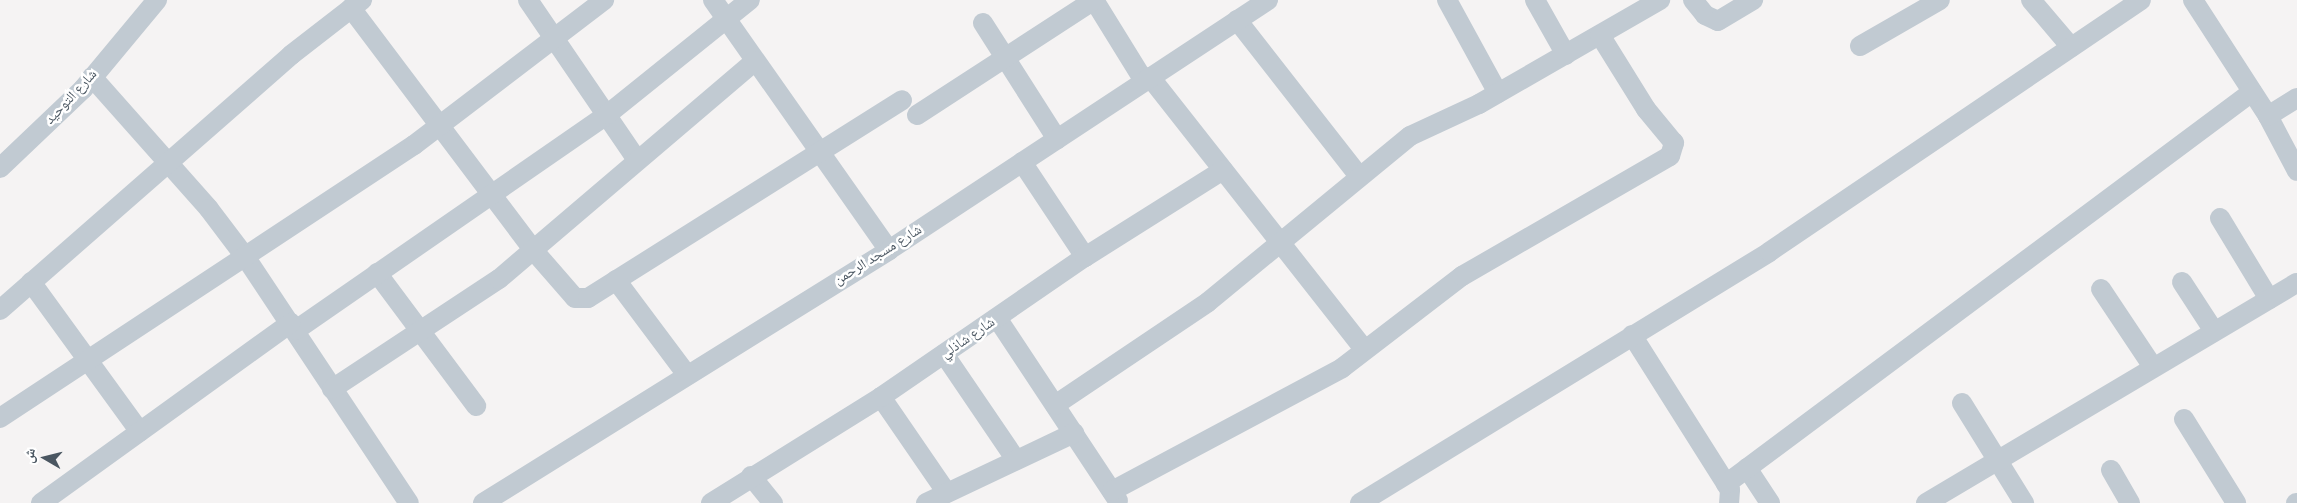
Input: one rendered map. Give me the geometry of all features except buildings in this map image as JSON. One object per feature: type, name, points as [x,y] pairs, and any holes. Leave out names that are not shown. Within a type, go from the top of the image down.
[{"type":"street","name":"شارع التوحيد","points":[[0,168],[92,77],[157,0]]},
{"type":"street","points":[[528,0],[608,114],[637,160]]},
{"type":"street","points":[[0,418],[246,258],[440,126],[554,35],[604,0]]},
{"type":"street","points":[[714,0],[889,250]]},
{"type":"street","points":[[41,503],[293,326],[377,273],[490,193],[608,114],[727,21],[750,0]]},
{"type":"street","points":[[917,116],[1094,0],[1147,79],[1223,170],[1364,350]]},
{"type":"street","name":"شارع مسجد الرحمن","points":[[483,503],[889,250],[1268,0]]},
{"type":"street","points":[[1447,0],[1498,93]]},
{"type":"street","points":[[1535,0],[1566,55]]},
{"type":"street","points":[[1055,405],[1208,302],[1410,136],[1498,93],[1660,0]]},
{"type":"street","points":[[1693,0],[1705,15],[1718,21],[1753,0]]},
{"type":"street","points":[[1860,46],[1940,0]]},
{"type":"street","points":[[2031,0],[2071,47]]},
{"type":"street","points":[[1360,503],[1827,215],[2141,0]]},
{"type":"street","points":[[2193,0],[2268,116],[2297,171]]},
{"type":"street","points":[[0,310],[166,164],[356,4],[440,126],[534,250],[575,298],[588,298],[902,100]]},
{"type":"street","points":[[1237,20],[1360,176]]},
{"type":"street","points":[[983,23],[1057,139]]},
{"type":"street","points":[[997,318],[1115,496],[1342,368],[1462,276],[1674,153],[1668,133],[1646,109],[1600,36]]},
{"type":"street","points":[[332,389],[419,329],[491,286],[637,160],[756,61]]},
{"type":"street","points":[[92,77],[166,164],[209,209],[246,258],[409,503]]},
{"type":"street","points":[[1632,335],[1727,493],[1748,468],[2252,92]]},
{"type":"street","points":[[2268,116],[2297,98]]},
{"type":"street","points":[[1022,162],[1085,257]]},
{"type":"street","name":"شارع شاذلي","points":[[711,503],[751,476],[881,397],[1085,257],[1223,170]]},
{"type":"street","points":[[2220,218],[2269,299]]},
{"type":"street","points":[[377,273],[476,406]]},
{"type":"street","points":[[616,280],[687,375]]},
{"type":"street","points":[[31,282],[140,432]]},
{"type":"street","points":[[2182,282],[2214,331]]},
{"type":"street","points":[[1926,503],[1997,458],[2297,283]]},
{"type":"street","points":[[2101,289],[2153,368]]},
{"type":"street","points":[[944,354],[1016,460]]},
{"type":"street","points":[[881,397],[947,493]]},
{"type":"street","points":[[1962,402],[2024,503]]},
{"type":"street","points":[[2184,419],[2236,503]]},
{"type":"street","points":[[926,503],[1074,433]]},
{"type":"street","points":[[1748,468],[1770,503]]},
{"type":"street","points":[[2111,470],[2130,503]]},
{"type":"street","points":[[751,476],[773,503]]}]
